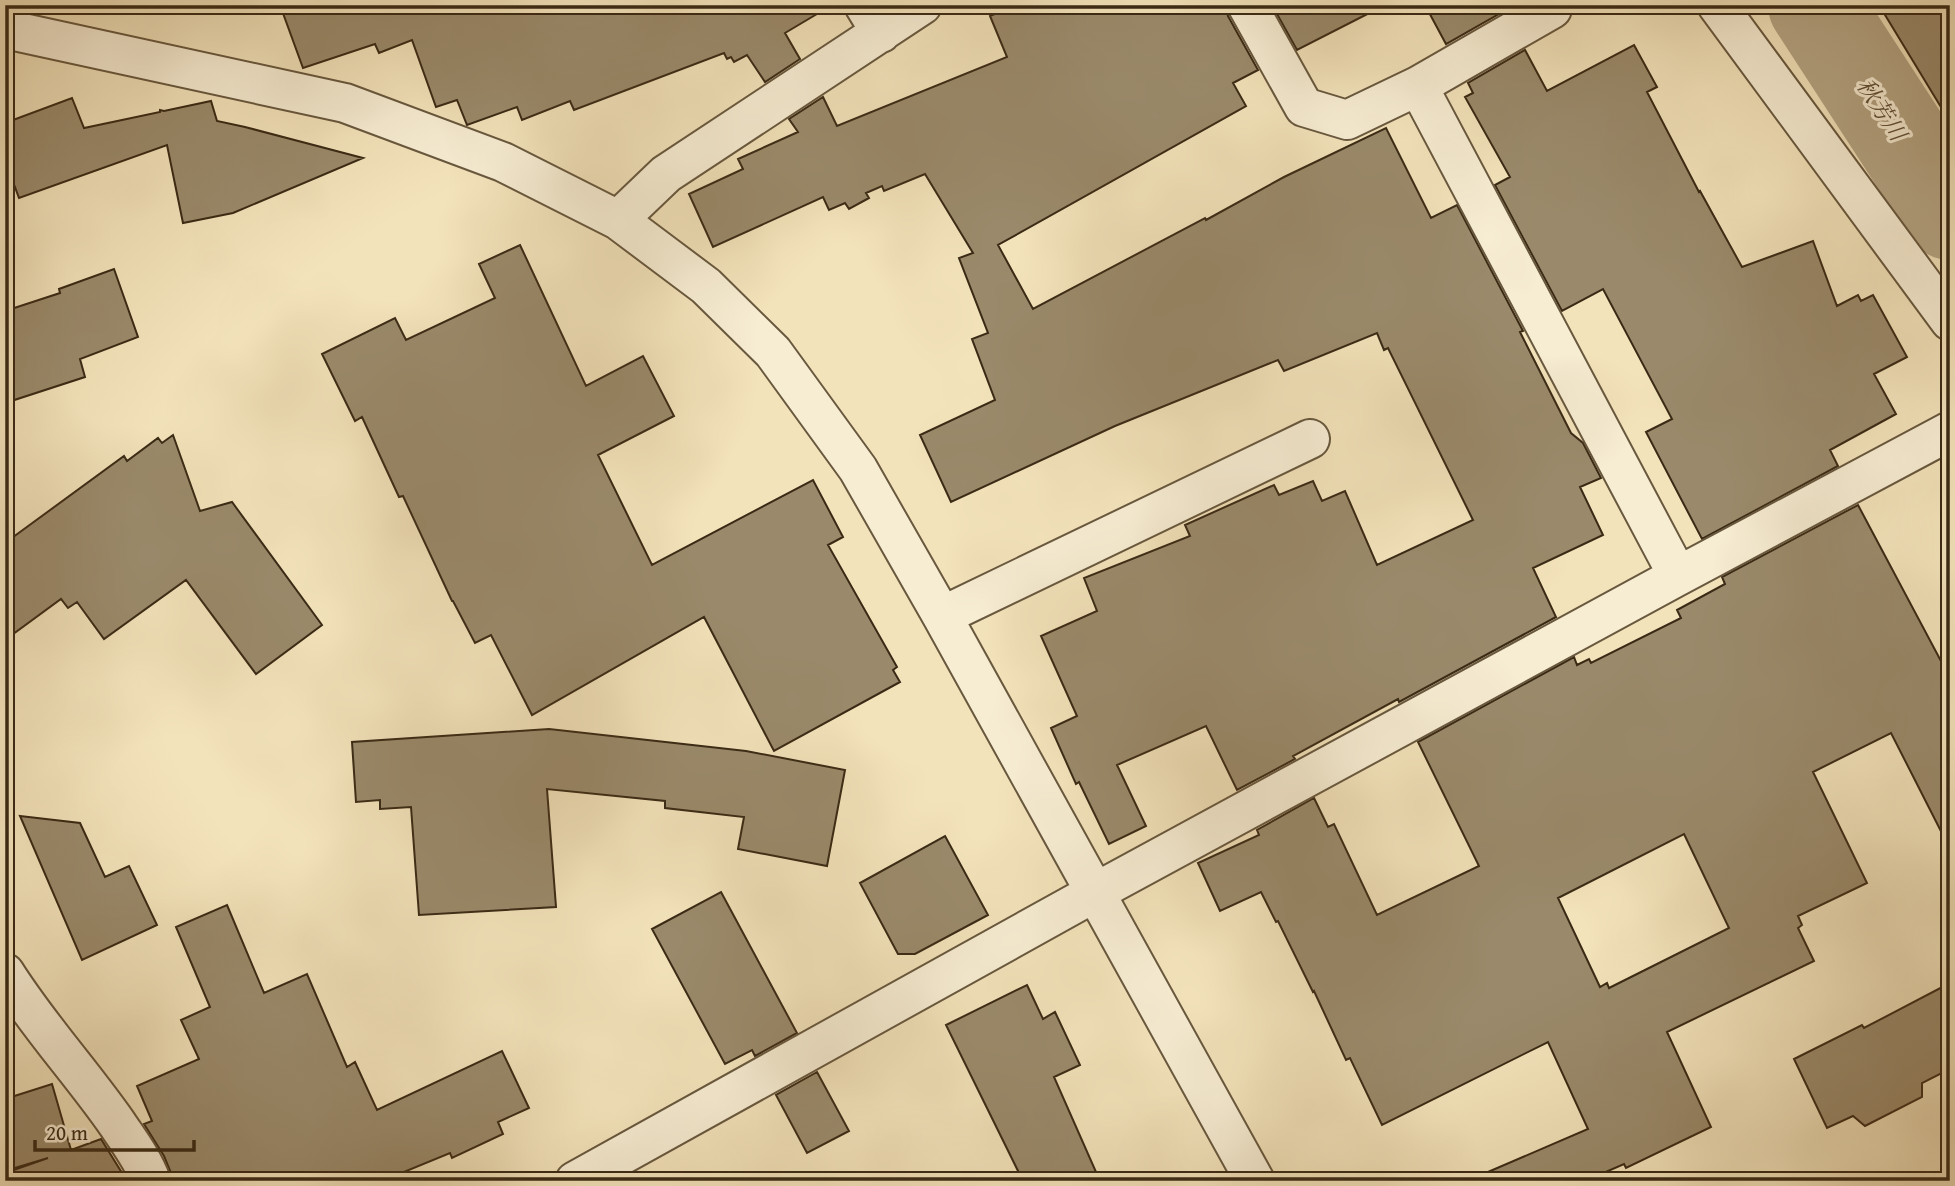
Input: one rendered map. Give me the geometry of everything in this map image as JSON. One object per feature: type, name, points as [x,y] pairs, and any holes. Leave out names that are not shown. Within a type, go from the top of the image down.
[{"type":"street","points":[[618,220],[666,174],[872,19],[922,5]]},
{"type":"street","points":[[1247,5],[1304,107],[1347,120],[1418,86],[1552,9],[1553,5]]},
{"type":"street","points":[[1717,5],[1950,321]]},
{"type":"street","points":[[5,29],[345,103],[503,162],[618,220],[706,286],[773,352],[858,469],[1255,1181]]},
{"type":"street","points":[[1418,86],[1678,576]]},
{"type":"street","points":[[575,1181],[1094,892],[1950,430]]},
{"type":"street","points":[[942,616],[1310,439]]},
{"type":"street","points":[[5,974],[104,1105],[145,1167],[151,1181]]},
{"type":"building","points":[[280,5],[832,5],[785,33],[800,59],[765,82],[747,55],[734,62],[731,57],[727,59],[724,53],[574,110],[570,101],[522,120],[517,107],[467,125],[457,100],[436,107],[412,40],[379,53],[375,44],[303,68]]},
{"type":"building","points":[[1015,5],[1225,5],[1228,16],[1258,70],[1233,83],[1246,106],[998,245],[1033,309],[1284,177],[1386,128],[1431,218],[1457,205],[1523,331],[1520,332],[1571,433],[1583,443],[1601,478],[1580,487],[1603,535],[1533,568],[1556,617],[1399,702],[1398,699],[1237,790],[1206,726],[1117,765],[1146,826],[1109,844],[1079,782],[1076,784],[1051,728],[1077,716],[1041,636],[1097,611],[1084,578],[1190,536],[1185,525],[1274,485],[1279,495],[1313,481],[1322,501],[1345,491],[1377,565],[1473,520],[1388,348],[1384,350],[1377,333],[1284,371],[1278,360],[1115,426],[951,502],[920,435],[995,400],[972,339],[988,333],[959,258],[973,253],[925,174],[884,191],[882,186],[866,193],[869,198],[849,209],[845,203],[829,210],[823,197],[713,247],[689,194],[743,169],[738,159],[798,132],[789,119],[823,97],[837,126],[1007,57],[990,16]]},
{"type":"building","points":[[1272,5],[1385,5],[1297,50]]},
{"type":"building","points":[[1425,5],[1501,5],[1504,11],[1446,44]]},
{"type":"building","points":[[1879,5],[1950,5],[1950,122]]},
{"type":"building","points":[[1634,45],[1657,87],[1647,92],[1742,267],[1813,241],[1837,306],[1858,295],[1861,301],[1873,295],[1907,357],[1874,374],[1896,414],[1830,450],[1838,466],[1702,539],[1646,432],[1672,419],[1603,289],[1562,311],[1495,185],[1510,177],[1465,97],[1473,93],[1468,83],[1525,50],[1547,91]]},
{"type":"building","points":[[72,98],[84,128],[211,101],[217,121],[363,158],[233,213],[183,223],[167,145],[19,198],[5,160],[5,123]]},
{"type":"building","points":[[520,245],[586,386],[643,356],[674,416],[598,455],[652,565],[813,480],[843,537],[828,545],[897,667],[893,670],[900,682],[774,751],[704,617],[532,715],[491,635],[475,643],[452,601],[403,496],[399,497],[362,417],[355,421],[322,354],[395,318],[406,340],[495,298],[479,264]]},
{"type":"building","points":[[114,269],[138,337],[80,359],[85,377],[5,403],[5,311],[60,293],[59,289]]},
{"type":"building","points":[[173,435],[200,511],[232,502],[322,625],[256,674],[186,580],[104,639],[77,602],[68,608],[61,599],[5,640],[5,543],[124,456],[127,461],[158,438],[162,443]]},
{"type":"building","points":[[1858,505],[1950,678],[1950,849],[1891,733],[1813,772],[1867,883],[1798,916],[1802,925],[1798,928],[1814,961],[1667,1032],[1711,1127],[1626,1168],[1624,1164],[1585,1181],[1467,1181],[1588,1129],[1548,1042],[1382,1125],[1350,1058],[1346,1060],[1314,991],[1261,892],[1220,911],[1198,863],[1259,835],[1257,830],[1314,798],[1328,827],[1334,824],[1377,915],[1479,866],[1418,742],[1574,657],[1577,665],[1589,659],[1591,663],[1681,618],[1677,610],[1725,584],[1722,577]],"holes":[[[1684,834],[1729,928],[1609,988],[1607,983],[1600,987],[1558,898]]]},
{"type":"building","points":[[549,729],[746,751],[845,770],[827,866],[738,849],[744,817],[665,808],[665,801],[547,789],[556,907],[419,915],[411,807],[380,809],[380,800],[356,802],[352,742]]},
{"type":"building","points":[[20,816],[80,823],[105,877],[129,866],[157,925],[82,960]]},
{"type":"building","points":[[945,836],[988,915],[915,954],[898,954],[860,883]]},
{"type":"building","points":[[721,892],[797,1033],[755,1056],[752,1050],[725,1064],[652,929]]},
{"type":"building","points":[[227,905],[264,993],[307,974],[347,1067],[355,1062],[377,1110],[502,1051],[529,1108],[498,1122],[503,1134],[452,1158],[450,1153],[382,1181],[172,1181],[164,1156],[144,1124],[152,1121],[137,1086],[199,1059],[181,1020],[210,1007],[176,927]]},
{"type":"building","points":[[1950,983],[1950,1069],[1922,1083],[1922,1097],[1865,1126],[1853,1116],[1827,1128],[1794,1059],[1862,1025],[1864,1028]]},
{"type":"building","points":[[1027,985],[1043,1019],[1055,1012],[1080,1065],[1054,1077],[1100,1181],[1023,1181],[946,1025]]},
{"type":"building","points":[[817,1072],[849,1131],[807,1153],[776,1095]]},
{"type":"building","points":[[52,1084],[71,1150],[101,1139],[127,1181],[5,1181],[5,1173],[48,1158],[5,1171],[5,1099]]},
{"type":"waterway","name":"秋芳川","points":[[1815,5],[1950,213]]}]
